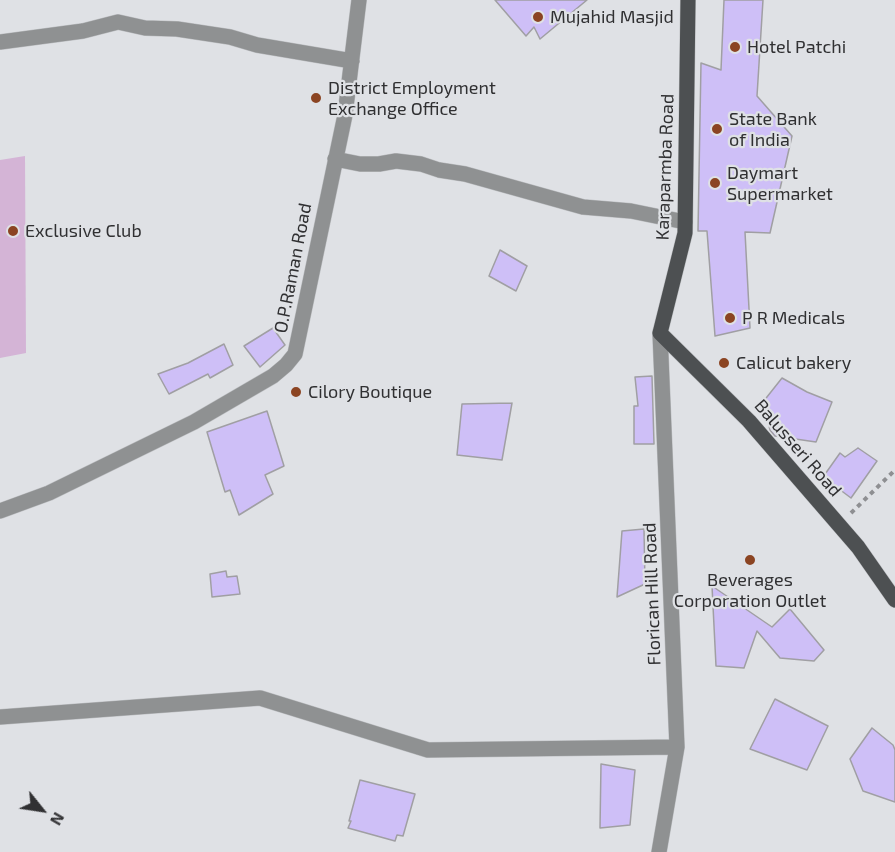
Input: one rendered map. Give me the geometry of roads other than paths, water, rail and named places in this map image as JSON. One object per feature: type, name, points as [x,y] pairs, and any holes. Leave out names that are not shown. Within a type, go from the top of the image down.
[{"type":"main road","name":"Karaparmba Road","points":[[660,333],[685,233],[688,0]]},
{"type":"main road","name":"Balusseri Road","points":[[660,333],[749,421],[858,547],[895,600]]},
{"type":"street","name":"O.P.Raman Road","points":[[0,511],[50,492],[194,423],[273,376],[295,354],[345,115],[359,0]]},
{"type":"street","points":[[0,42],[83,31],[118,22],[145,28],[177,29],[230,37],[257,45],[352,61]]},
{"type":"street","points":[[335,159],[360,164],[396,161],[421,164],[584,207],[631,211],[685,222]]},
{"type":"street","name":"Florican Hill Road","points":[[659,852],[677,747],[660,333]]},
{"type":"street","points":[[0,717],[260,698],[428,750],[677,747]]},
{"type":"place","name":"Mujahid Masjid","points":[[538,17]]},
{"type":"place","name":"Hotel Patchi","points":[[735,47]]},
{"type":"place","name":"District Employment Exchange Office","points":[[316,98]]},
{"type":"place","name":"State Bank of India","points":[[717,129]]},
{"type":"place","name":"Daymart Supermarket","points":[[715,183]]},
{"type":"place","name":"Exclusive Club","points":[[13,231]]},
{"type":"place","name":"P R Medicals","points":[[730,318]]},
{"type":"place","name":"Calicut bakery","points":[[724,363]]},
{"type":"place","name":"Cilory Boutique","points":[[296,392]]},
{"type":"place","name":"Beverages Corporation Outlet","points":[[750,560]]}]
